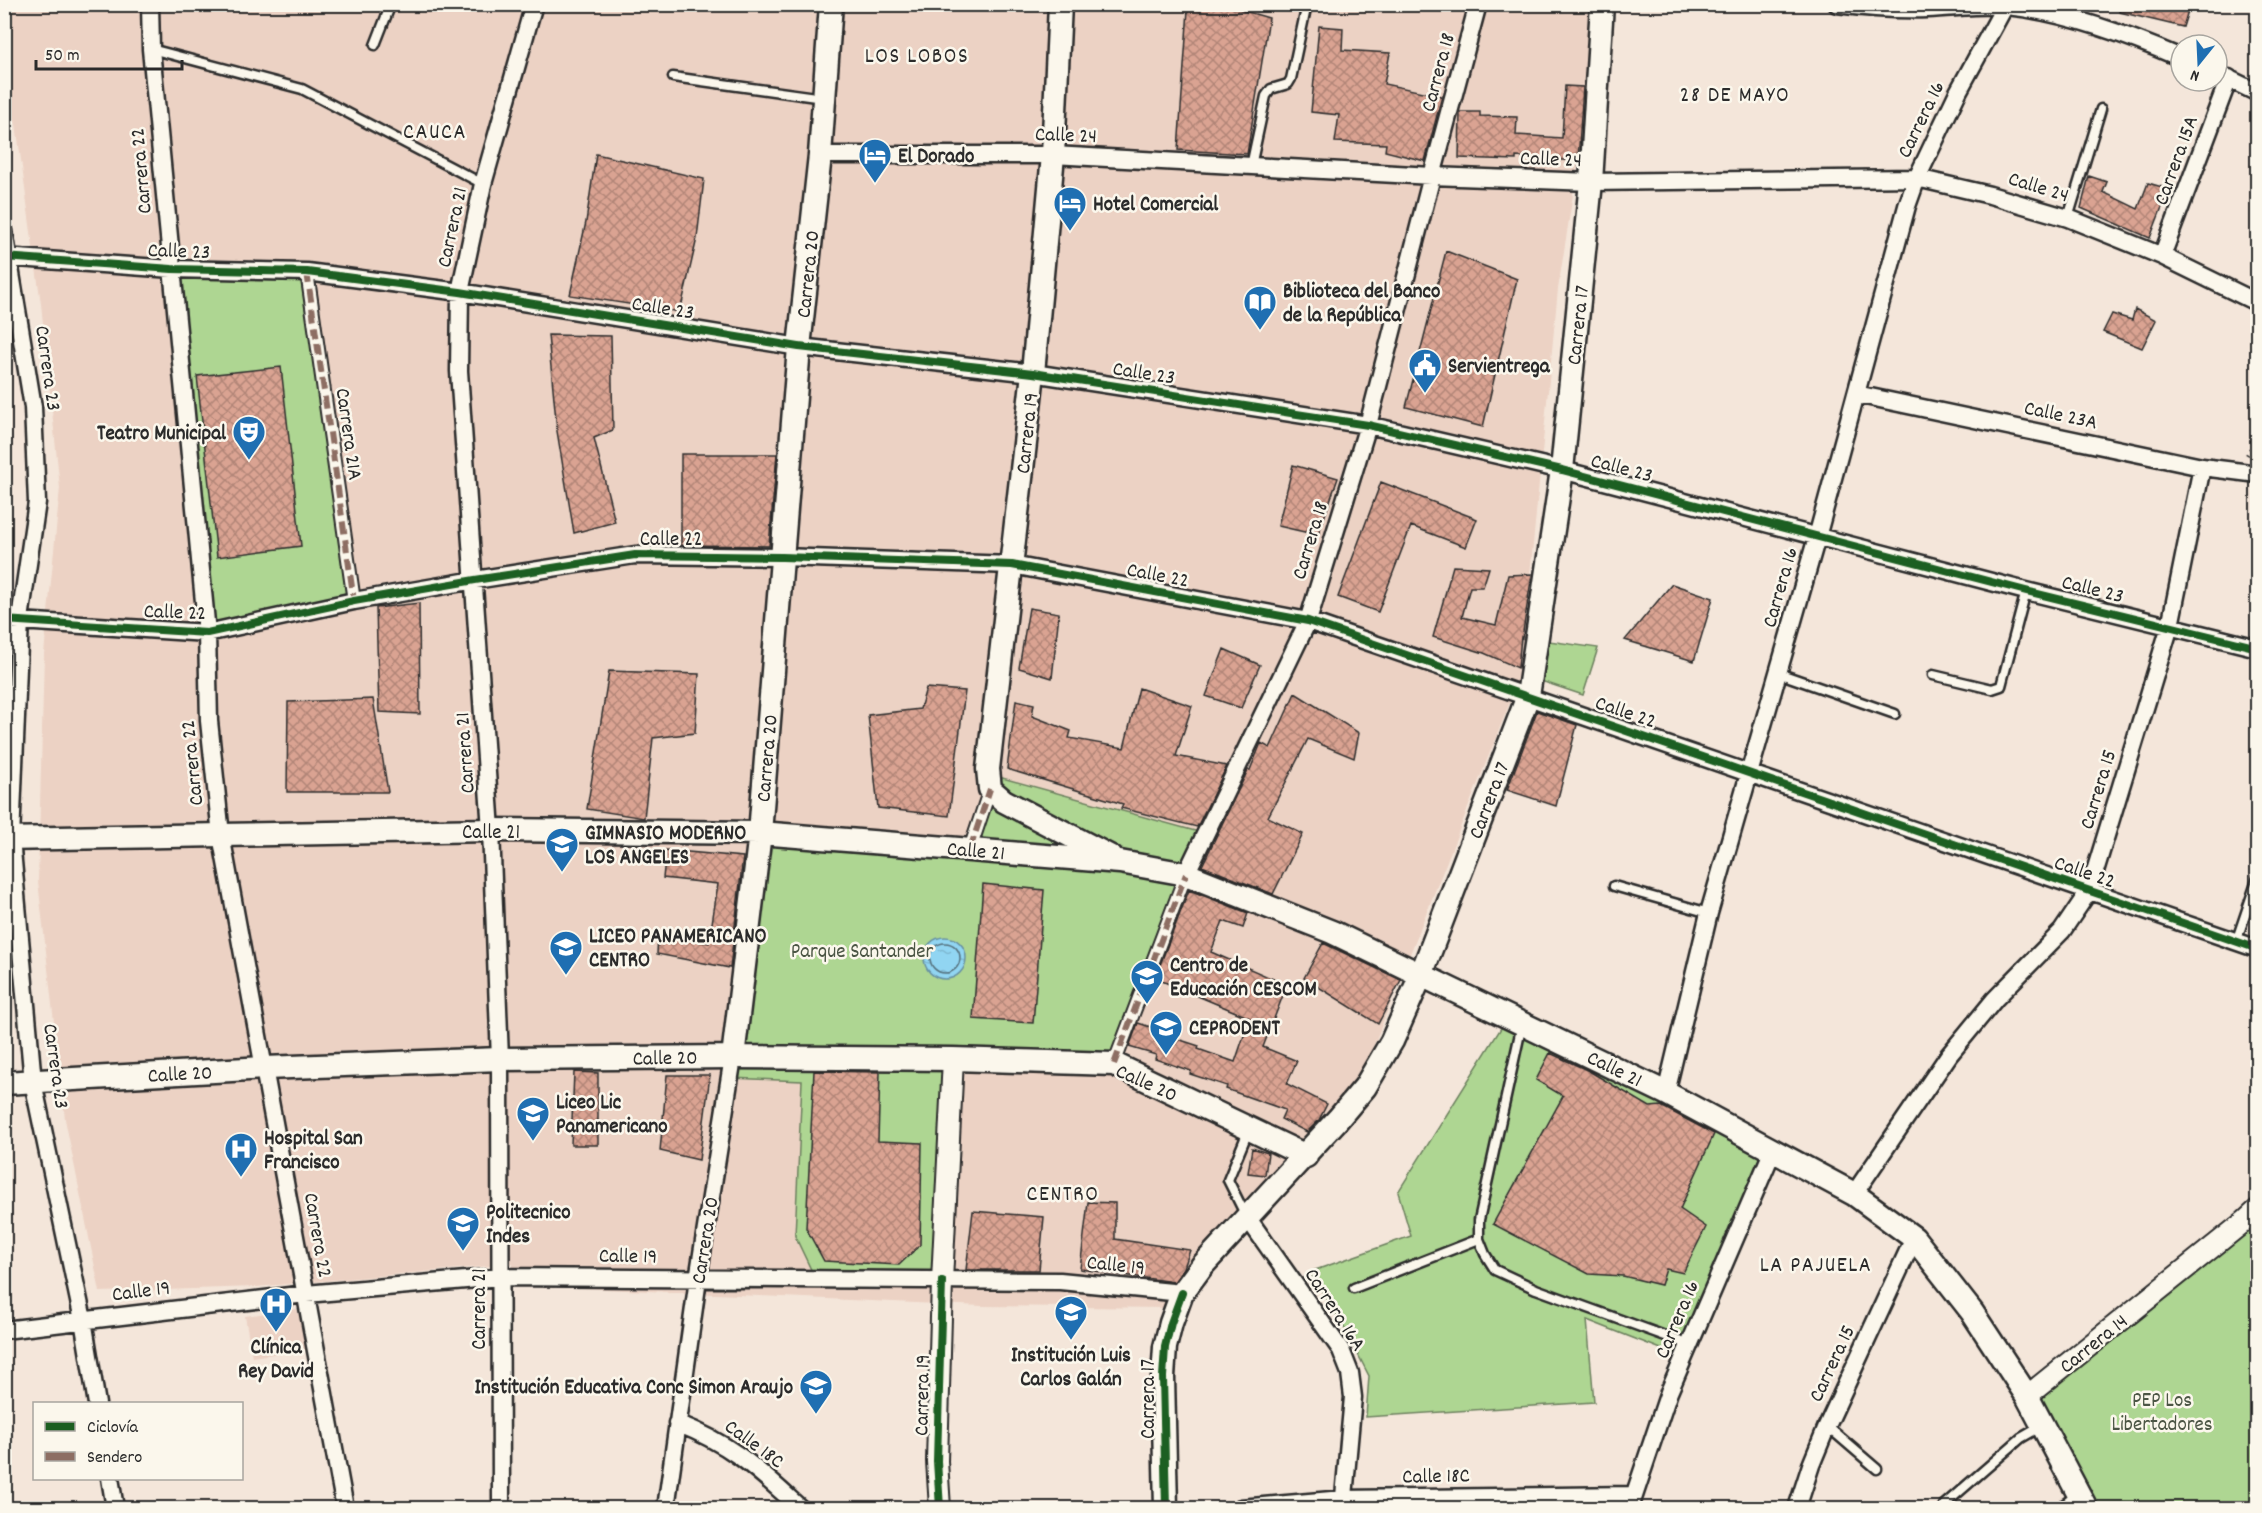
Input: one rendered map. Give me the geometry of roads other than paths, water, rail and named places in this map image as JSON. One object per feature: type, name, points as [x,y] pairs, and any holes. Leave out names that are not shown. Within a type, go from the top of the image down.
[{"type":"main road","name":"Carrera 20","points":[[733,1056],[760,833],[799,346],[820,155],[831,4]]},
{"type":"main road","name":"Carrera 19","points":[[990,789],[988,769],[1033,373],[1053,155],[1060,4]]},
{"type":"main road","name":"Carrera 17","points":[[1166,1509],[1163,1377],[1167,1339],[1182,1293],[1202,1266],[1306,1156],[1365,1087],[1392,1041],[1421,975],[1528,696],[1562,470],[1591,182],[1602,4]]},
{"type":"main road","name":"Calle 21","points":[[990,789],[1005,801],[1120,862]]},
{"type":"main road","name":"Calle 21","points":[[8,839],[491,830],[760,833],[1120,862],[1186,874],[1332,932],[1522,1023],[1666,1093],[1854,1194],[1914,1238],[1972,1312],[2027,1396]]},
{"type":"main road","name":"Calle 20","points":[[4,1083],[265,1068],[500,1059],[733,1056],[1114,1064],[1306,1156]]},
{"type":"main road","points":[[2027,1396],[2083,1501]]},
{"type":"street","name":"Carrera 22","points":[[150,4],[151,49],[207,633],[209,721],[221,835],[345,1509]]},
{"type":"street","name":"Carrera 21","points":[[501,1509],[500,1059],[491,830],[459,371],[459,292],[483,184],[534,4]]},
{"type":"street","name":"Carrera 18","points":[[1114,1064],[1186,874],[1308,621],[1368,425],[1478,4]]},
{"type":"street","points":[[1837,4],[1869,8],[1925,9],[2006,5],[2043,12],[2093,26],[2169,54]]},
{"type":"street","name":"Carrera 16","points":[[1666,1093],[1708,913],[1817,537],[1900,232],[1917,178],[1958,92],[2006,5]]},
{"type":"street","points":[[2229,79],[2258,93]]},
{"type":"street","name":"Carrera 15A","points":[[2163,256],[2217,93]]},
{"type":"street","name":"Calle 24","points":[[820,155],[1053,155],[1432,176],[1591,182],[1917,178],[1990,195],[2068,218],[2163,256],[2258,303]]},
{"type":"street","name":"Carrera 23","points":[[4,231],[33,408],[36,491],[36,502],[12,619],[8,839],[33,1082],[83,1320],[97,1402]]},
{"type":"street","name":"Calle 23","points":[[7,257],[172,269],[307,272],[459,292],[799,346],[1033,373],[1368,425],[1562,470],[2026,591],[2258,648]]},
{"type":"street","name":"Carrera 21A","points":[[307,272],[354,601]]},
{"type":"street","name":"Calle 23A","points":[[1856,394],[2202,467],[2258,474]]},
{"type":"street","name":"Carrera 15","points":[[1854,1194],[1949,1054],[1995,999],[2062,931],[2089,891],[2170,626],[2202,467]]},
{"type":"street","name":"Calle 22","points":[[12,619],[207,633],[354,601],[635,555],[782,557],[1012,565],[1308,621],[2258,949]]},
{"type":"street","points":[[970,849],[990,789]]},
{"type":"street","name":"Carrera 20","points":[[666,1509],[698,1278],[733,1056]]},
{"type":"street","name":"Carrera 19","points":[[940,1509],[938,1461],[942,1281],[953,1059]]},
{"type":"street","name":"Carrera 16","points":[[1631,1502],[1669,1392],[1773,1150]]},
{"type":"street","name":"Carrera 14","points":[[2027,1396],[2258,1209]]},
{"type":"street","name":"Carrera 16A","points":[[1247,1217],[1341,1350],[1350,1373],[1353,1397],[1343,1504]]},
{"type":"street","name":"Carrera 15","points":[[1797,1509],[1827,1426],[1914,1238]]},
{"type":"street","name":"Calle 19","points":[[4,1330],[306,1294],[500,1276],[1060,1281],[1182,1293]]},
{"type":"street","name":"Calle 18C","points":[[677,1424],[706,1435],[728,1447],[752,1464],[800,1509]]},
{"type":"street","points":[[110,1480],[115,1509]]},
{"type":"street","name":"Calle 18C","points":[[1241,1509],[1343,1504],[1631,1502]]},
{"type":"lane","points":[[375,45],[391,4]]},
{"type":"lane","points":[[1251,166],[1266,96],[1270,89],[1288,84],[1291,79],[1307,4]]},
{"type":"lane","points":[[151,49],[302,89],[483,184]]},
{"type":"lane","points":[[673,77],[823,98]]},
{"type":"lane","points":[[2068,218],[2101,109]]},
{"type":"lane","points":[[1933,675],[1992,689],[2001,687],[2026,591]]},
{"type":"lane","points":[[1778,673],[1896,714]]},
{"type":"lane","points":[[2236,942],[2258,877]]},
{"type":"lane","points":[[1614,886],[1708,913]]},
{"type":"lane","points":[[1522,1023],[1479,1220],[1479,1239],[1485,1254],[1495,1270],[1536,1289],[1690,1345]]},
{"type":"lane","points":[[1247,1217],[1228,1180],[1249,1129]]},
{"type":"lane","points":[[1354,1288],[1479,1239]]},
{"type":"lane","points":[[1827,1426],[1877,1469]]},
{"type":"lane","points":[[1944,1505],[2021,1438],[2043,1426]]},
{"type":"lane","points":[[2059,1509],[2083,1501]]},
{"type":"water","points":[[945,937],[953,938],[960,943],[965,950],[965,966],[960,973],[953,978],[945,979],[937,978],[930,973],[925,966],[924,958],[925,950],[930,943],[937,938]]},
{"type":"place","name":"El Dorado","points":[[875,184]]},
{"type":"place","name":"Hotel Comercial","points":[[1070,232]]},
{"type":"place","name":"Biblioteca del Banco de la República","points":[[1260,331]]},
{"type":"place","name":"Servientrega","points":[[1425,394]]},
{"type":"place","name":"Teatro Municipal","points":[[249,461]]},
{"type":"place","name":"GIMNASIO MODERNO LOS ANGELES","points":[[562,873]]},
{"type":"place","name":"LICEO PANAMERICANO CENTRO","points":[[566,976]]},
{"type":"place","name":"Centro de Educación CESCOM","points":[[1147,1005]]},
{"type":"place","name":"CEPRODENT","points":[[1166,1056]]},
{"type":"place","name":"Liceo Lic Panamericano","points":[[533,1142]]},
{"type":"place","name":"Hospital San Francisco","points":[[241,1178]]},
{"type":"place","name":"Politecnico Indes","points":[[463,1252]]},
{"type":"place","name":"Clínica Rey David","points":[[276,1333]]},
{"type":"place","name":"Institución Luis Carlos Galán","points":[[1071,1341]]},
{"type":"place","name":"Institución Educativa Conc Simon Araujo","points":[[816,1415]]},
{"type":"district","name":"LOS LOBOS","points":[[917,54]]},
{"type":"district","name":"28 DE MAYO","points":[[1735,93]]},
{"type":"district","name":"CAUCA","points":[[435,130]]},
{"type":"district","name":"CENTRO","points":[[1063,1192]]},
{"type":"district","name":"LA PAJUELA","points":[[1816,1263]]},
{"type":"park label","name":"Parque Santander","points":[[862,950]]},
{"type":"park label","name":"PEP Los Libertadores","points":[[2162,1411]]}]
